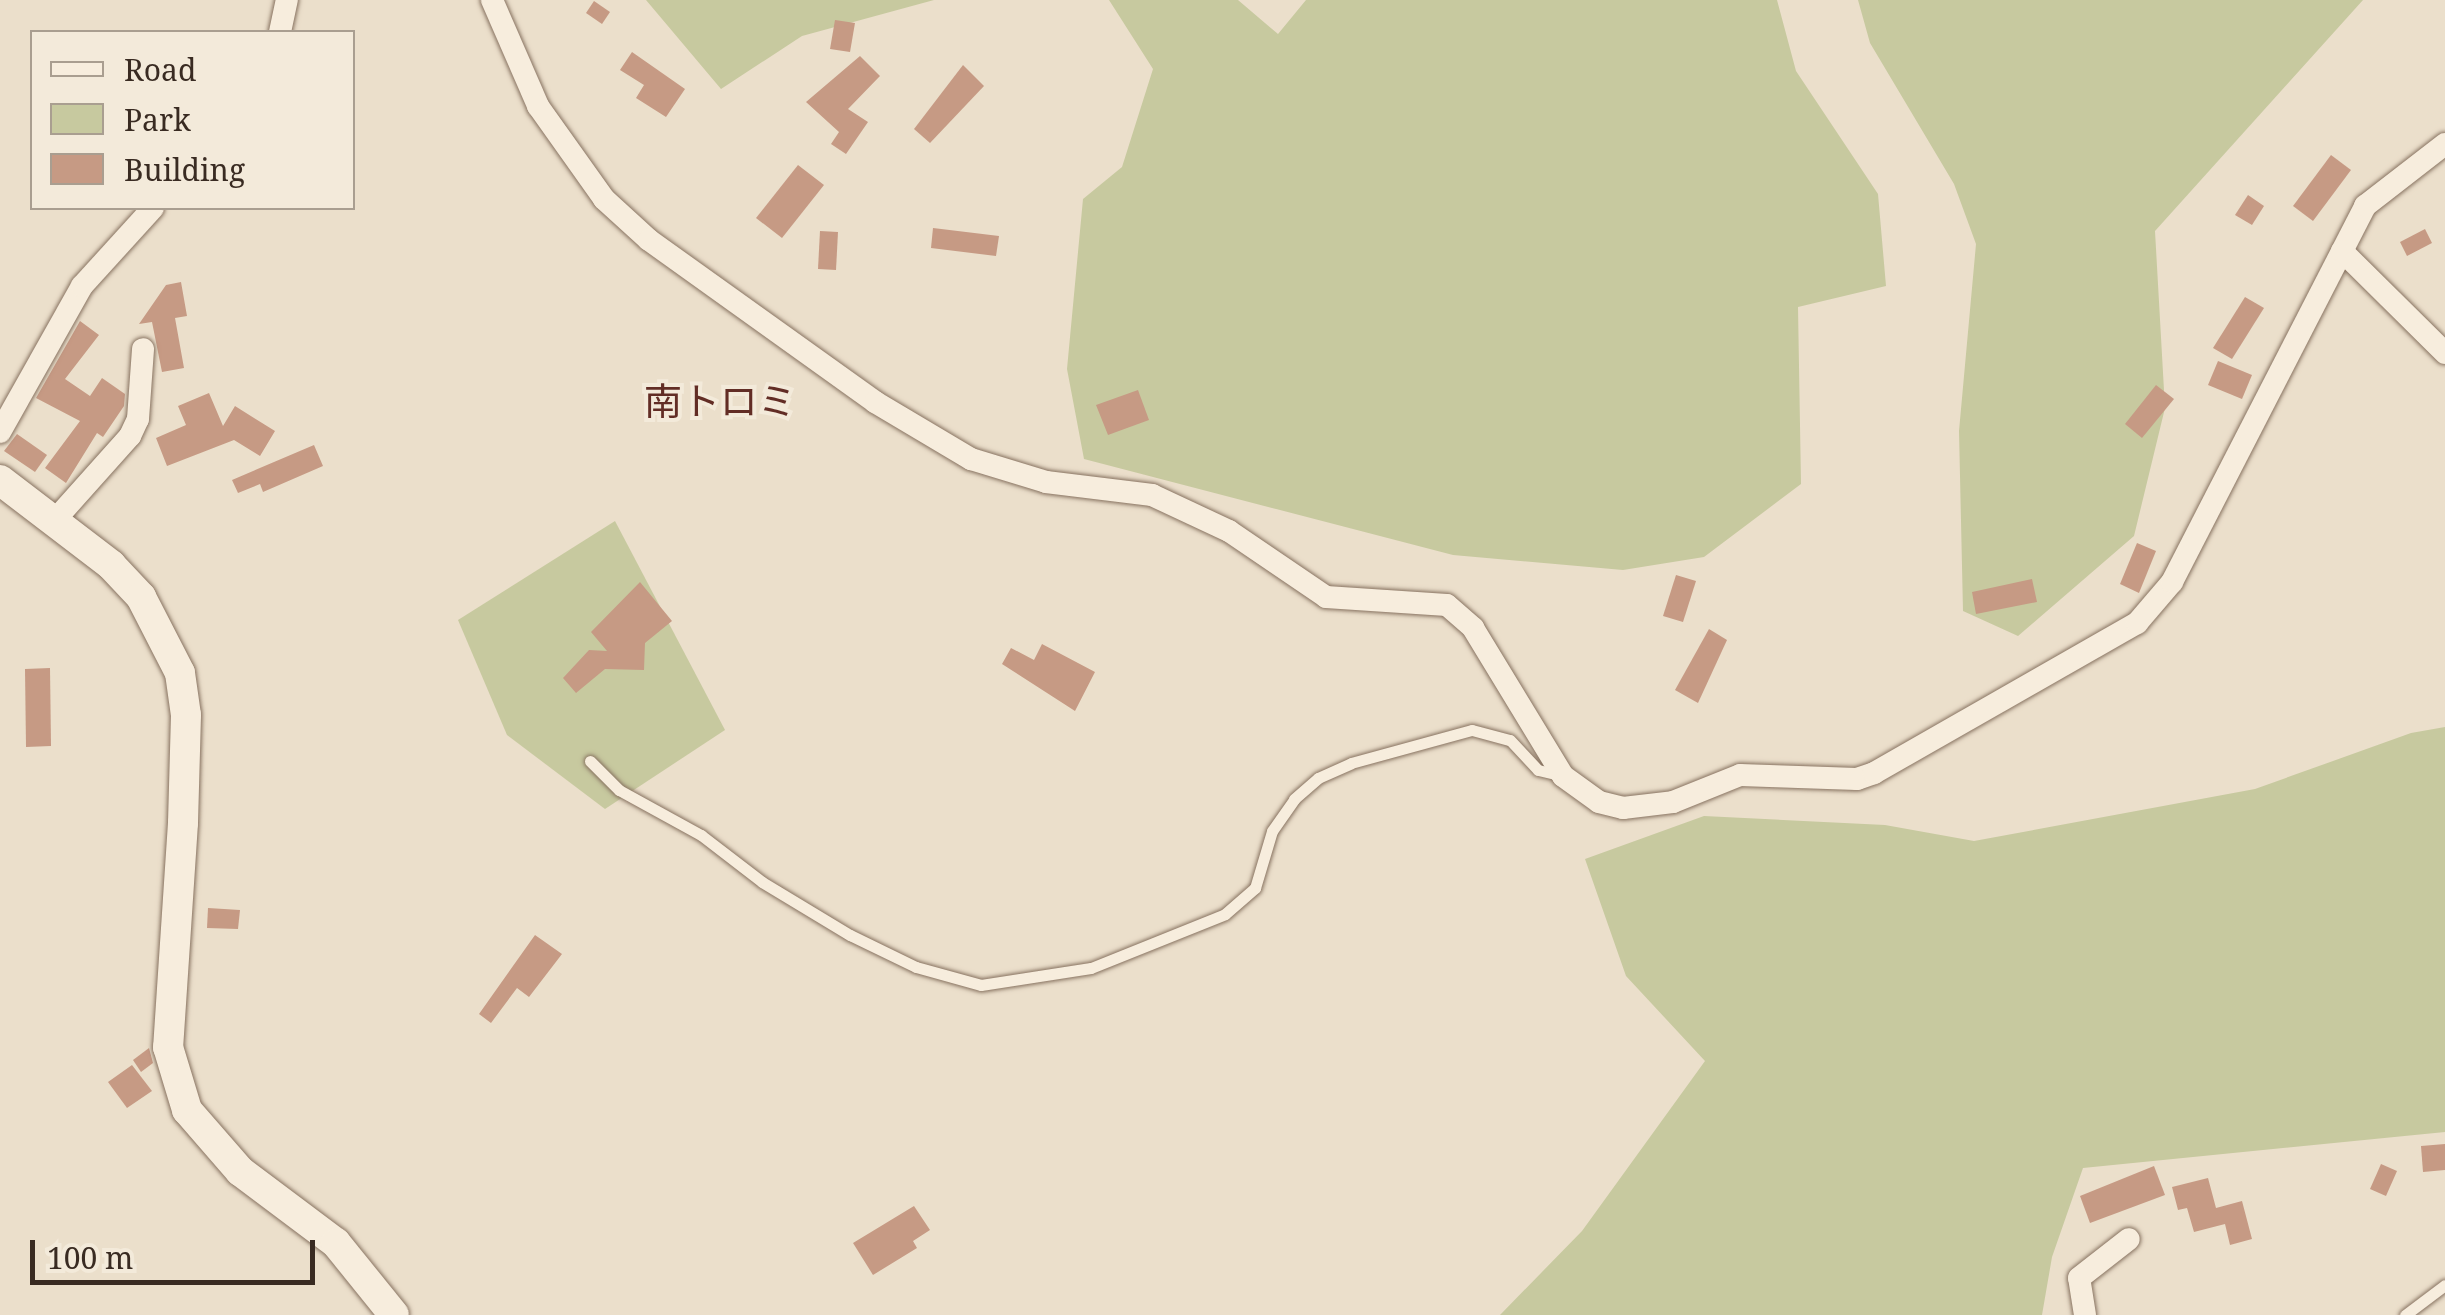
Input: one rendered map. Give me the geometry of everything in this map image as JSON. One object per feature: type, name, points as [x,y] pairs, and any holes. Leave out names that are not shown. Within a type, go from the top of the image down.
[{"type":"street","points":[[280,30],[287,0]]},
{"type":"street","points":[[492,0],[538,106],[604,198],[649,240],[875,402],[971,458],[1046,482],[1152,496],[1229,531],[1326,597],[1447,605],[1473,628],[1563,776],[1600,802],[1623,808],[1673,802],[1740,775],[1856,779],[1904,762],[2136,624],[2172,582],[2366,206],[2445,144]]},
{"type":"street","points":[[0,432],[82,286],[150,210]]},
{"type":"street","points":[[2342,251],[2445,353]]},
{"type":"street","points":[[54,521],[130,436],[138,419],[143,349]]},
{"type":"street","points":[[0,480],[141,597],[180,673],[186,715],[168,998],[174,1081],[209,1142],[336,1243],[394,1315]]},
{"type":"street","points":[[2085,1315],[2080,1278],[2129,1239]]},
{"type":"lane","points":[[590,762],[619,790],[702,834],[850,935],[916,967],[981,985],[1091,968],[1225,914],[1255,888],[1272,830],[1294,799],[1318,778],[1351,764],[1472,730],[1510,740],[1538,770],[1563,776]]},
{"type":"lane","points":[[2405,1315],[2445,1285]]},
{"type":"green space","points":[[646,0],[934,0],[802,36],[721,89]]},
{"type":"green space","points":[[1109,0],[1238,0],[1278,34],[1306,0],[1777,0],[1796,71],[1878,194],[1886,286],[1798,307],[1801,484],[1704,557],[1623,570],[1453,555],[1084,459],[1067,369],[1083,199],[1122,167],[1153,69]]},
{"type":"green space","points":[[1858,0],[2363,0],[2155,231],[2165,408],[2134,536],[2018,636],[1963,611],[1959,431],[1976,244],[1954,184],[1870,43]]},
{"type":"green space","points":[[615,521],[725,730],[605,809],[507,735],[458,620]]},
{"type":"green space","points":[[2445,727],[2445,1132],[2083,1168],[2052,1257],[2042,1315],[1500,1315],[1582,1231],[1705,1061],[1626,976],[1585,859],[1704,816],[1885,825],[1974,841],[2255,789],[2411,733]]},
{"type":"building","points":[[594,1],[610,12],[602,24],[586,13]]},
{"type":"building","points":[[835,20],[855,23],[850,52],[830,49]]},
{"type":"building","points":[[632,52],[685,89],[666,117],[636,98],[644,85],[620,70]]},
{"type":"building","points":[[860,56],[880,76],[848,109],[868,122],[846,154],[831,144],[839,132],[806,102]]},
{"type":"building","points":[[963,65],[984,86],[930,143],[914,129]]},
{"type":"building","points":[[2331,155],[2351,170],[2313,221],[2293,206]]},
{"type":"building","points":[[798,165],[824,185],[782,238],[756,218]]},
{"type":"building","points":[[2248,195],[2264,206],[2252,225],[2235,215]]},
{"type":"building","points":[[933,228],[999,236],[996,256],[931,248]]},
{"type":"building","points":[[2425,229],[2432,243],[2407,256],[2400,242]]},
{"type":"building","points":[[820,231],[838,232],[836,270],[818,269]]},
{"type":"building","points":[[181,282],[187,316],[175,318],[184,368],[162,372],[152,322],[139,324],[166,285]]},
{"type":"building","points":[[2245,297],[2264,308],[2232,359],[2213,348]]},
{"type":"building","points":[[80,321],[99,335],[65,379],[90,396],[102,378],[125,394],[124,406],[103,437],[97,433],[66,483],[45,468],[80,421],[36,398]]},
{"type":"building","points":[[2218,361],[2252,375],[2242,399],[2208,385]]},
{"type":"building","points":[[2156,385],[2174,399],[2142,438],[2125,424]]},
{"type":"building","points":[[1138,390],[1149,420],[1108,435],[1096,405]]},
{"type":"building","points":[[209,393],[223,426],[235,406],[275,431],[260,456],[234,440],[167,466],[156,438],[186,425],[178,406]]},
{"type":"building","points":[[17,434],[47,455],[35,472],[4,451]]},
{"type":"building","points":[[314,445],[323,466],[263,492],[260,484],[238,493],[232,480]]},
{"type":"building","points":[[2137,543],[2156,551],[2139,593],[2120,584]]},
{"type":"building","points":[[1676,575],[1696,581],[1683,622],[1663,616]]},
{"type":"building","points":[[2032,579],[2037,602],[1976,614],[1972,592]]},
{"type":"building","points":[[640,582],[672,621],[645,643],[644,670],[605,669],[576,693],[563,678],[589,650],[607,651],[591,632]]},
{"type":"building","points":[[1709,629],[1727,640],[1698,703],[1675,690]]},
{"type":"building","points":[[1042,644],[1095,672],[1075,711],[1002,664],[1011,648],[1034,660]]},
{"type":"building","points":[[50,668],[51,746],[26,747],[25,669]]},
{"type":"building","points":[[208,908],[240,910],[238,929],[207,928]]},
{"type":"building","points":[[535,935],[562,954],[529,997],[517,988],[491,1023],[479,1014]]},
{"type":"building","points":[[149,1048],[153,1063],[141,1072],[133,1060]]},
{"type":"building","points":[[132,1065],[152,1091],[127,1108],[108,1082]]},
{"type":"building","points":[[2445,1144],[2445,1170],[2423,1172],[2421,1146]]},
{"type":"building","points":[[2381,1164],[2397,1171],[2386,1196],[2370,1189]]},
{"type":"building","points":[[2154,1166],[2165,1195],[2090,1223],[2080,1196]]},
{"type":"building","points":[[2208,1178],[2216,1208],[2242,1201],[2252,1239],[2230,1245],[2225,1224],[2194,1232],[2187,1208],[2178,1210],[2172,1187]]},
{"type":"building","points":[[914,1206],[930,1230],[913,1241],[917,1248],[873,1275],[853,1243]]},
{"type":"district","name":"南トロミ","points":[[720,401]]}]
